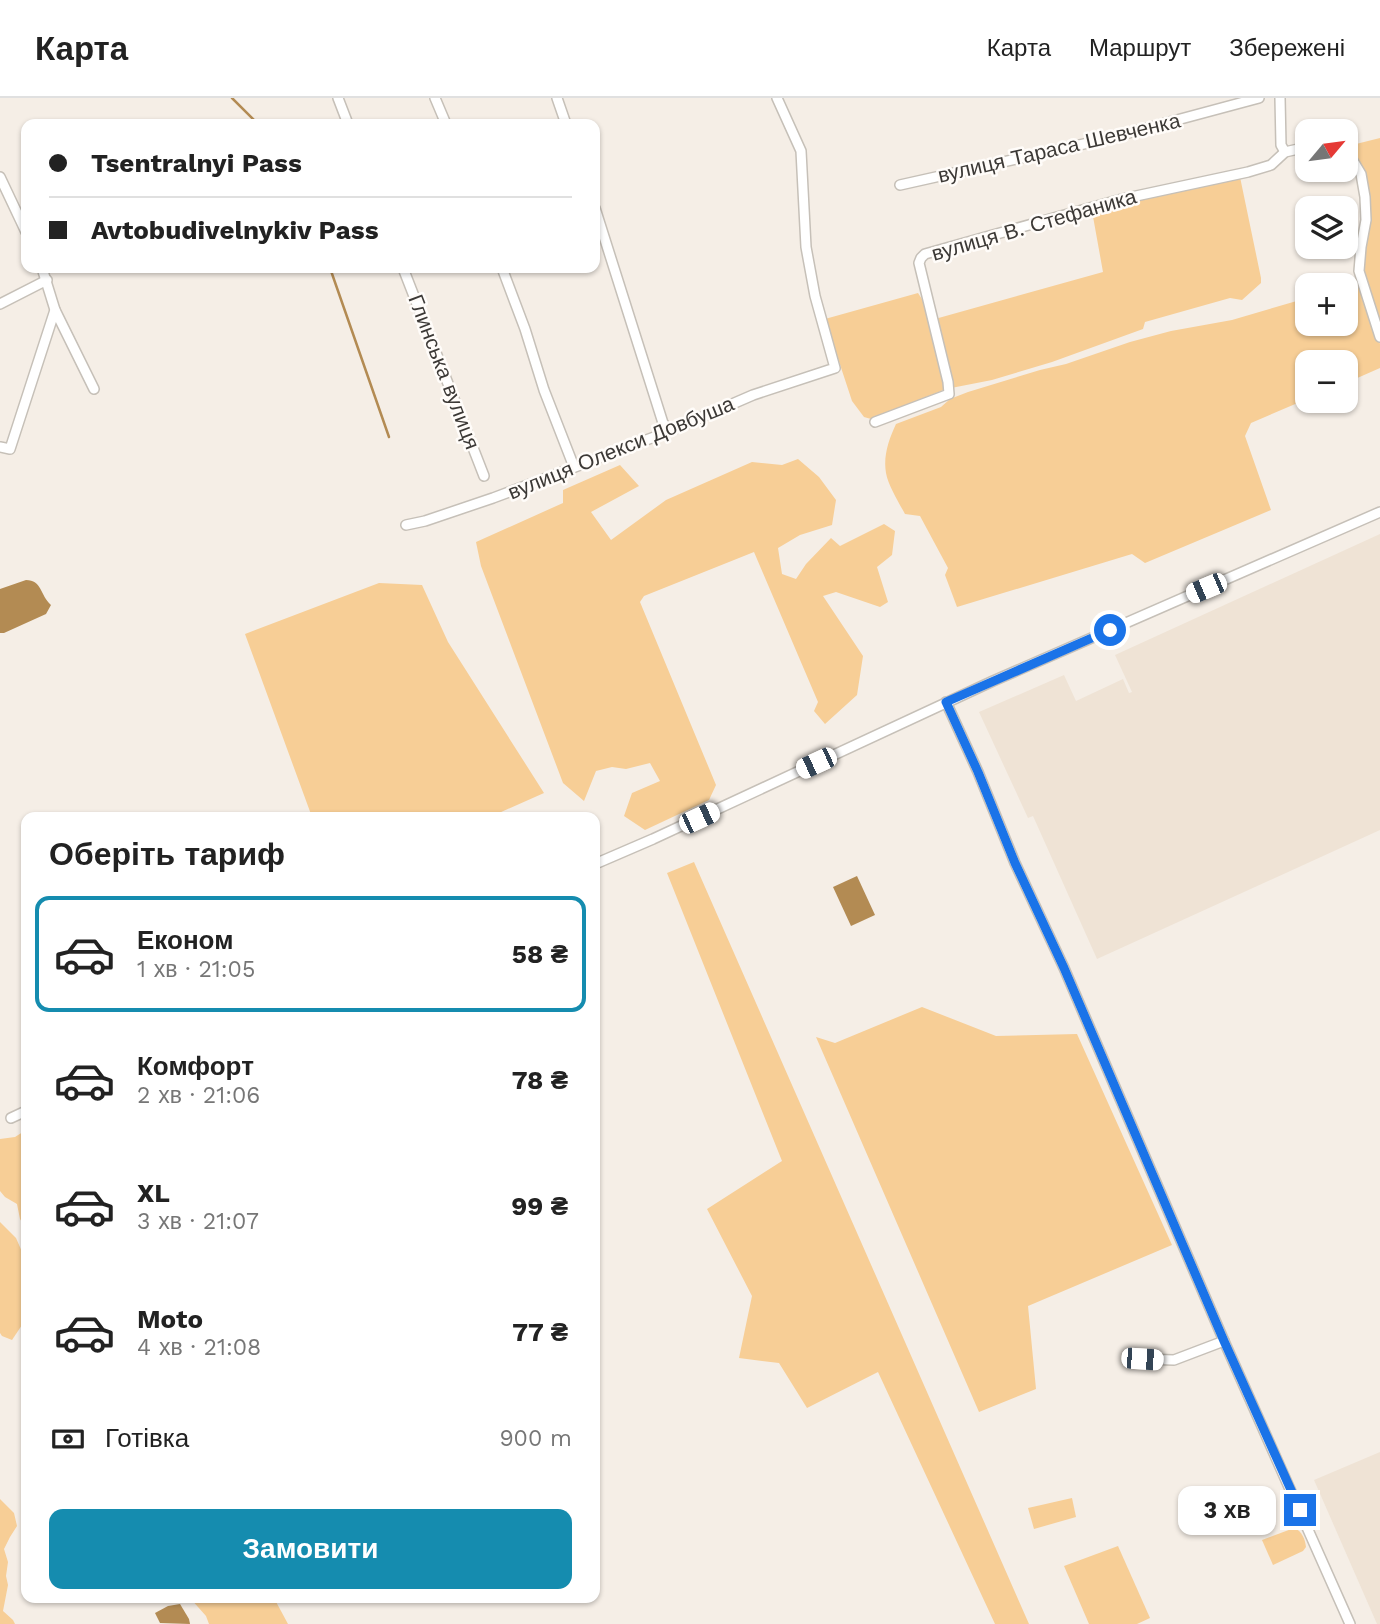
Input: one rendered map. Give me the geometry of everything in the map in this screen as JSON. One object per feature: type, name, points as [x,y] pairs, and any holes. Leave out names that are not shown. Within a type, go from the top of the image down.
[{"type":"street","points":[[338,98],[346,119]]},
{"type":"street","points":[[435,98],[444,119]]},
{"type":"street","points":[[557,98],[564,119]]},
{"type":"street","name":"вулиця Олекси Довбуша","points":[[406,525],[482,502],[670,431],[753,395],[835,368],[808,260],[801,151],[777,98]]},
{"type":"street","name":"вулиця Тараса Шевченка","points":[[900,185],[1106,139],[1259,98]]},
{"type":"street","points":[[1280,98],[1281,145],[1285,152]]},
{"type":"street","name":"вулиця В. Стефаника","points":[[875,422],[948,394],[948,382],[919,263],[925,254],[1122,199],[1248,173],[1271,165],[1285,152],[1295,150]]},
{"type":"street","points":[[1358,169],[1365,197],[1366,220],[1360,271],[1380,337]]},
{"type":"street","points":[[0,177],[21,221]]},
{"type":"street","points":[[600,224],[663,423],[670,431]]},
{"type":"street","points":[[44,273],[55,310],[94,389]]},
{"type":"street","name":"Глинська вулиця","points":[[405,273],[484,476]]},
{"type":"street","points":[[504,273],[574,467]]},
{"type":"street","points":[[0,304],[47,280]]},
{"type":"street","points":[[0,446],[10,449],[55,310]]},
{"type":"street","points":[[600,862],[946,702],[1380,512]]},
{"type":"street","points":[[946,702],[1350,1624]]},
{"type":"street","points":[[1142,1359],[1174,1360],[1224,1341]]},
{"type":"shaded area","points":[[1380,138],[1380,327],[1362,271],[1368,198],[1358,172],[1358,144]]},
{"type":"shaded area","points":[[1240,177],[1261,278],[1261,283],[1242,300],[1230,298],[1145,322],[1143,329],[1052,362],[992,380],[946,389],[871,419],[864,417],[852,401],[825,319],[918,293],[935,319],[1103,272],[1092,211]]},
{"type":"shaded area","points":[[1358,284],[1380,344],[1380,368],[1358,378],[1358,350],[1295,350],[1295,404],[1251,423],[1245,436],[1271,510],[1145,563],[1132,554],[957,607],[945,575],[948,568],[920,516],[905,514],[887,478],[886,454],[896,424],[941,407],[950,399],[968,392],[1066,364],[1130,342],[1171,331],[1232,320],[1295,302],[1295,336],[1358,336]]},
{"type":"shaded area","points":[[798,459],[819,477],[836,500],[832,525],[800,535],[778,548],[782,574],[796,579],[806,564],[831,538],[840,546],[884,524],[895,531],[892,555],[877,567],[888,602],[880,607],[836,592],[823,596],[863,656],[857,695],[825,724],[814,711],[818,702],[754,552],[644,596],[640,602],[716,785],[709,800],[645,830],[624,816],[632,793],[660,781],[650,763],[626,769],[612,767],[596,771],[584,801],[563,783],[481,566],[476,542],[563,503],[563,490],[620,465],[639,486],[591,512],[611,540],[666,500],[752,462],[782,465]]},
{"type":"shaded area","points":[[1380,534],[1380,830],[1097,959],[1033,816],[1028,818],[979,712],[1064,675],[1076,701],[1123,679],[1129,693],[1132,692],[1115,655]]},
{"type":"shaded area","points":[[26,580],[38,585],[51,605],[46,614],[0,633],[0,589]]},
{"type":"shaded area","points":[[379,583],[422,585],[448,642],[544,793],[501,812],[310,812],[245,634]]},
{"type":"shaded area","points":[[694,862],[1029,1624],[995,1624],[878,1372],[807,1408],[779,1363],[739,1358],[752,1296],[707,1209],[782,1161],[667,873]]},
{"type":"shaded area","points":[[857,876],[875,915],[851,926],[833,887]]},
{"type":"shaded area","points":[[922,1007],[996,1036],[1077,1034],[1172,1245],[1028,1306],[1036,1389],[979,1412],[816,1037],[835,1043]]},
{"type":"shaded area","points":[[21,1133],[21,1221],[17,1204],[0,1191],[0,1139]]},
{"type":"shaded area","points":[[0,1222],[16,1238],[21,1250],[21,1326],[12,1340],[0,1333]]},
{"type":"shaded area","points":[[1380,1452],[1380,1624],[1377,1624],[1314,1480]]},
{"type":"shaded area","points":[[1072,1498],[1076,1517],[1034,1529],[1028,1508]]},
{"type":"shaded area","points":[[0,1499],[14,1513],[17,1526],[4,1549],[8,1562],[8,1585],[3,1611],[15,1624],[0,1624]]},
{"type":"shaded area","points":[[1294,1528],[1303,1536],[1306,1547],[1273,1565],[1262,1540]]},
{"type":"shaded area","points":[[1118,1546],[1150,1618],[1137,1624],[1089,1624],[1064,1566]]},
{"type":"shaded area","points":[[194,1603],[277,1603],[288,1624],[209,1624]]},
{"type":"shaded area","points":[[180,1604],[190,1624],[160,1623],[155,1613],[168,1606]]},
{"type":"waterway","points":[[232,98],[253,119]]},
{"type":"waterway","points":[[332,273],[389,437]]},
{"type":"route","points":[[1110,630],[946,702],[1300,1510]]}]
